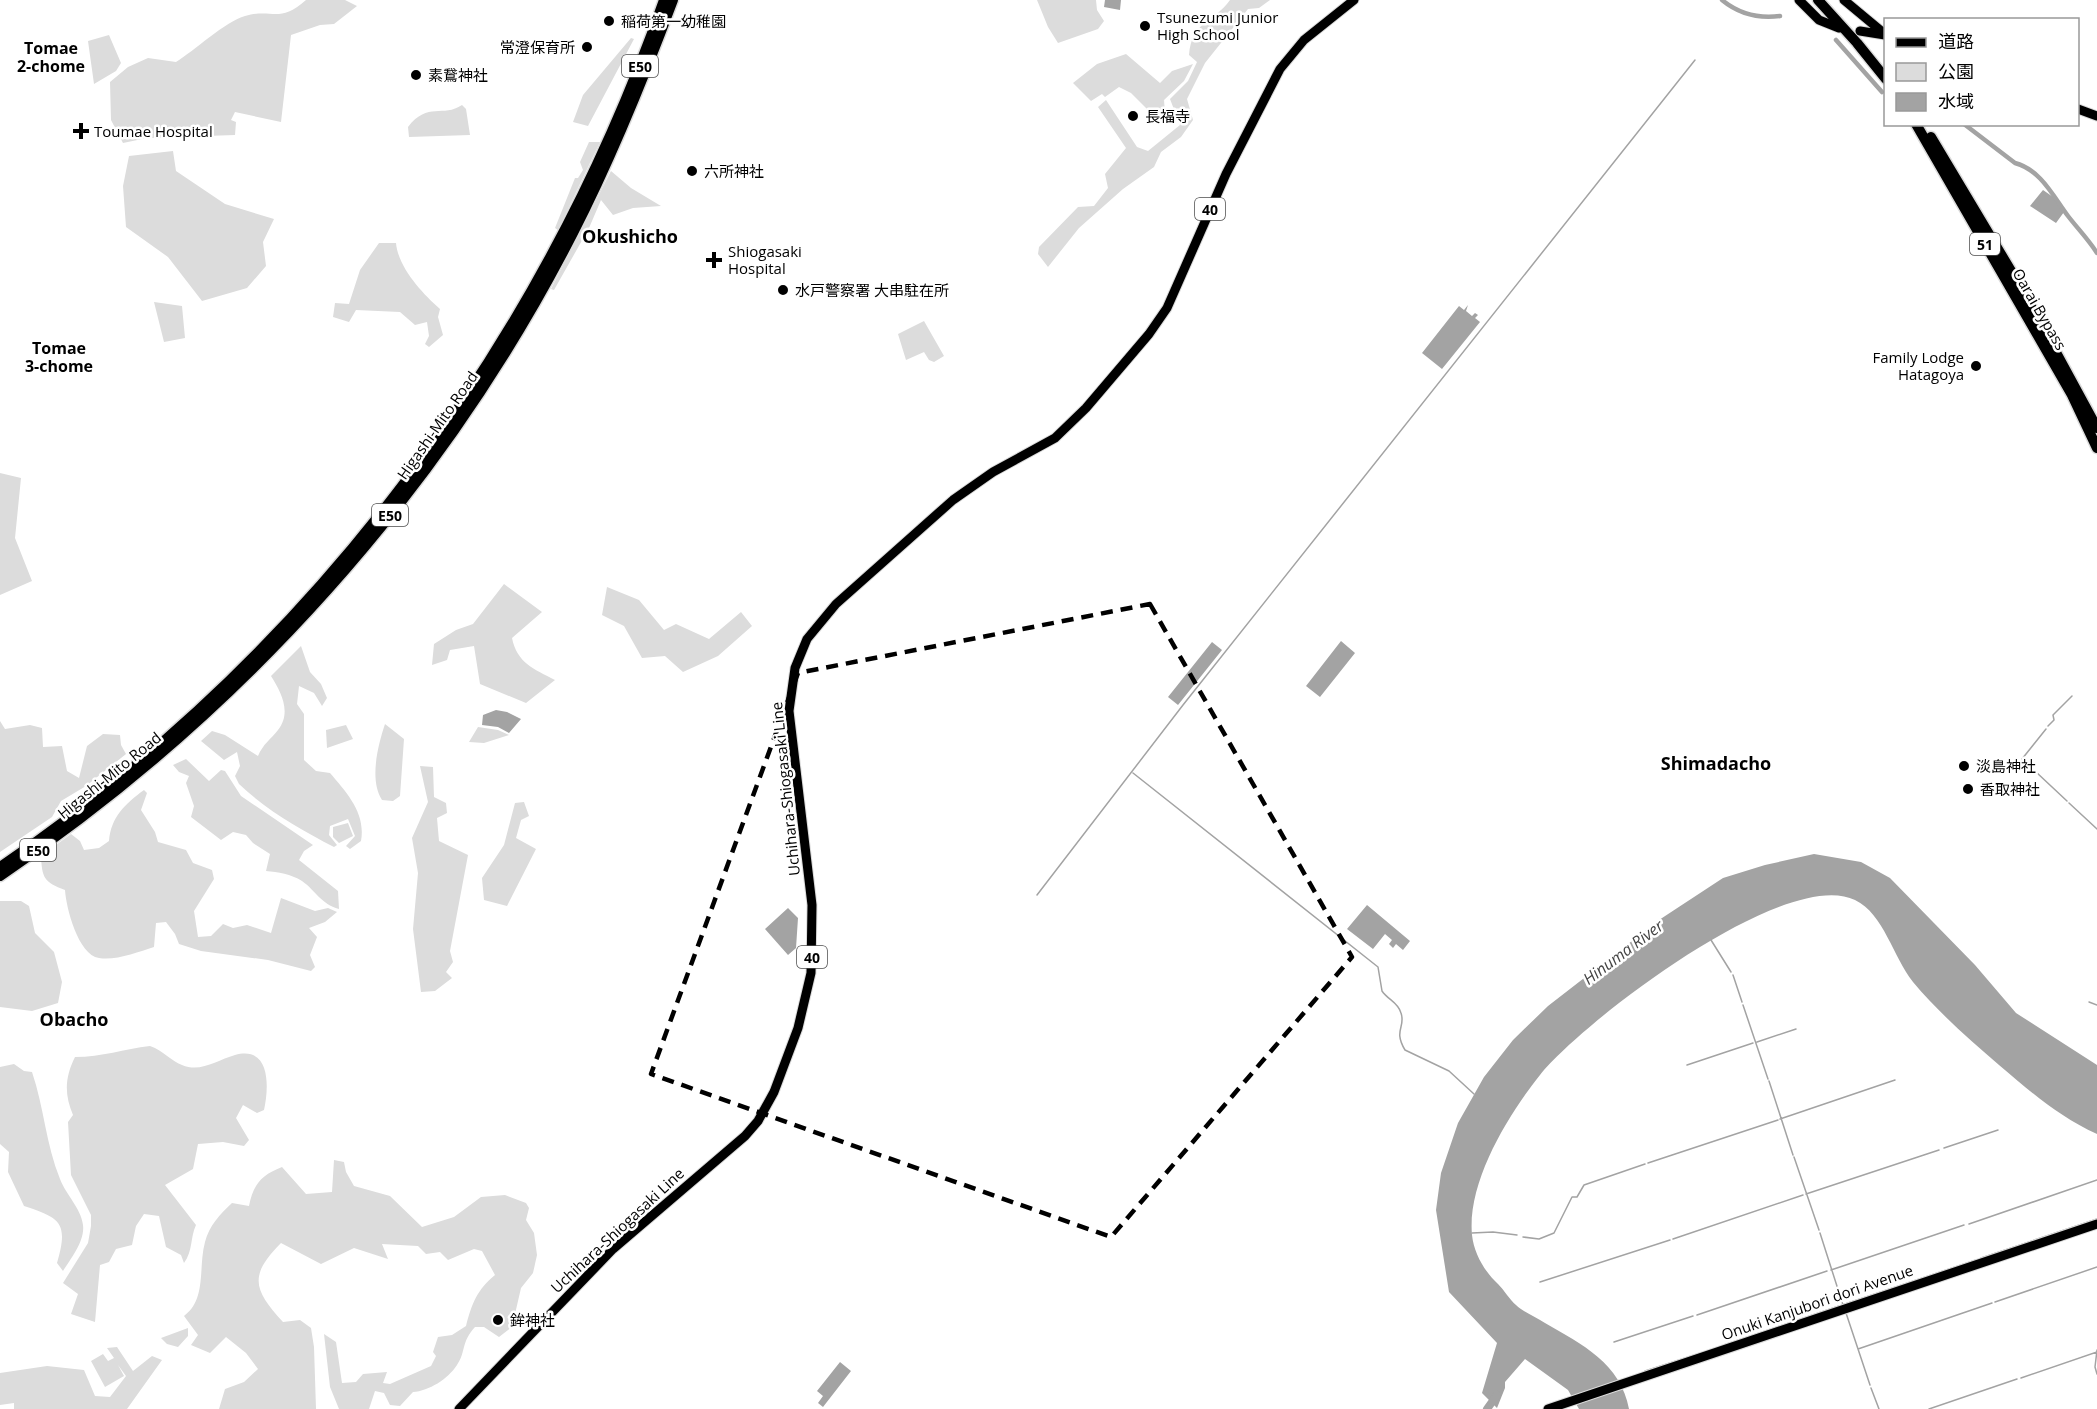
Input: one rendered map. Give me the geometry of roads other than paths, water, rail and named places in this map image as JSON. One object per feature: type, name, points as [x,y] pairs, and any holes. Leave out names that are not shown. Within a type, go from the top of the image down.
[{"type":"highway","points":[[1818,0],[1884,77]]},
{"type":"highway","points":[[1826,0],[1884,66]]},
{"type":"highway","name":"Higashi-Mito Road","points":[[0,876],[159,755],[253,669],[321,598],[395,509],[465,414],[523,323],[573,234],[620,127],[668,2]]},
{"type":"highway","name":"Oarai Bypass","points":[[1917,126],[2072,395],[2097,448]]},
{"type":"highway","name":"Oarai Bypass","points":[[1924,126],[2030,304],[2097,428]]},
{"type":"highway","name":"Higashi-Mito Road","points":[[0,867],[72,819]]},
{"type":"main road","name":"Uchihara-Shiogasaki Line","points":[[459,1409],[613,1249],[745,1136],[758,1121],[774,1092],[802,1016],[813,955],[812,905],[789,711],[795,668],[807,639],[836,604],[953,500],[993,472],[1055,438],[1086,408],[1149,334],[1167,308],[1226,174],[1280,69],[1315,30],[1354,0]]},
{"type":"main road","points":[[1799,0],[1820,21],[1839,28]]},
{"type":"main road","points":[[1844,0],[1884,34]]},
{"type":"main road","points":[[1860,31],[1884,35]]},
{"type":"main road","points":[[2079,109],[2097,116]]},
{"type":"main road","name":"Onuki Kanjubori dori Avenue","points":[[1548,1409],[2097,1224]]},
{"type":"water","points":[[1105,0],[1121,0],[1120,10],[1104,7]]},
{"type":"water","points":[[2043,190],[2056,199],[2064,212],[2056,223],[2030,206]]},
{"type":"water","points":[[1468,305],[1466,311],[1472,316],[1475,313],[1478,315],[1475,318],[1480,322],[1442,369],[1422,353],[1459,306],[1464,310]]},
{"type":"water","points":[[1341,641],[1355,653],[1320,697],[1306,686]]},
{"type":"water","points":[[1212,642],[1222,650],[1178,705],[1168,697]]},
{"type":"water","points":[[496,710],[507,712],[521,719],[509,733],[498,727],[482,725],[483,715]]},
{"type":"water","name":"Hinuma River","points":[[1814,854],[1861,862],[1890,878],[1975,965],[2016,1013],[2097,1065],[2097,1134],[2070,1120],[2034,1094],[1944,1015],[1913,982],[1873,915],[1855,900],[1823,896],[1783,906],[1736,926],[1687,955],[1640,987],[1563,1051],[1540,1075],[1515,1109],[1492,1150],[1476,1193],[1472,1215],[1473,1242],[1481,1262],[1519,1308],[1573,1339],[1598,1357],[1618,1380],[1625,1393],[1629,1409],[1579,1409],[1568,1390],[1525,1359],[1505,1382],[1497,1408],[1482,1393],[1497,1343],[1449,1292],[1436,1210],[1441,1173],[1458,1123],[1484,1077],[1513,1040],[1548,1006],[1659,920],[1723,878],[1765,865]]},
{"type":"water","points":[[1367,905],[1410,941],[1403,950],[1396,944],[1393,948],[1389,944],[1392,940],[1385,934],[1373,949],[1347,929]]},
{"type":"water","points":[[788,908],[798,918],[796,948],[788,955],[765,929]]},
{"type":"water","points":[[840,1362],[851,1371],[823,1407],[818,1403],[823,1396],[817,1391]]},
{"type":"waterway","points":[[1722,0],[1735,9],[1749,14],[1764,17],[1780,16]]},
{"type":"waterway","points":[[1836,40],[1882,92]]},
{"type":"waterway","points":[[1037,895],[1183,705],[1695,60]]},
{"type":"waterway","points":[[1967,126],[2015,163],[2032,171],[2051,192],[2097,253]]},
{"type":"waterway","points":[[2048,726],[2054,720],[2053,715],[2072,696]]},
{"type":"waterway","points":[[2046,729],[2022,759],[2067,801]]},
{"type":"waterway","points":[[1133,773],[1378,967],[1382,991],[1398,1006],[1401,1013],[1400,1038],[1405,1050],[1449,1071],[1474,1094]]},
{"type":"waterway","points":[[2069,803],[2097,829]]},
{"type":"waterway","points":[[1711,940],[1731,972]]},
{"type":"waterway","points":[[1733,975],[1742,1002]]},
{"type":"waterway","points":[[2089,1002],[2097,1005]]},
{"type":"waterway","points":[[1743,1005],[1768,1079]]},
{"type":"waterway","points":[[1757,1042],[1796,1029]]},
{"type":"waterway","points":[[1687,1065],[1753,1043]]},
{"type":"waterway","points":[[1780,1119],[1895,1080]]},
{"type":"waterway","points":[[1769,1081],[1793,1155]]},
{"type":"waterway","points":[[1648,1163],[1778,1120]]},
{"type":"waterway","points":[[1944,1148],[1998,1130]]},
{"type":"waterway","points":[[1806,1194],[1939,1150]]},
{"type":"waterway","points":[[1794,1157],[1819,1230]]},
{"type":"waterway","points":[[1523,1237],[1539,1239],[1554,1233],[1572,1197],[1577,1197],[1584,1185],[1645,1164]]},
{"type":"waterway","points":[[1969,1224],[2097,1180]]},
{"type":"waterway","points":[[1673,1239],[1803,1195]]},
{"type":"waterway","points":[[1981,1258],[2097,1219]]},
{"type":"waterway","points":[[1831,1270],[1964,1225]]},
{"type":"waterway","points":[[1472,1233],[1493,1232],[1517,1235]]},
{"type":"waterway","points":[[1820,1233],[1843,1305]]},
{"type":"waterway","points":[[1540,1282],[1670,1240]]},
{"type":"waterway","points":[[1842,1305],[1976,1260]]},
{"type":"waterway","points":[[1995,1302],[2097,1267]]},
{"type":"waterway","points":[[1697,1315],[1827,1271]]},
{"type":"waterway","points":[[1858,1349],[1992,1303]]},
{"type":"waterway","points":[[1724,1345],[1839,1306]]},
{"type":"waterway","points":[[1846,1313],[1870,1385]]},
{"type":"waterway","points":[[1614,1342],[1693,1316]]},
{"type":"waterway","points":[[2097,1350],[2095,1367],[2097,1374]]},
{"type":"waterway","points":[[1645,1371],[1704,1352]]},
{"type":"waterway","points":[[2021,1378],[2097,1352]]},
{"type":"waterway","points":[[1929,1409],[2017,1379]]},
{"type":"waterway","points":[[1871,1388],[1879,1409]]},
{"type":"waterway","points":[[1487,1409],[1497,1395]]},
{"type":"place","name":"稲荷第一幼稚園","points":[[609,21]]},
{"type":"place","name":"Tsunezumi Junior High School","points":[[1145,26]]},
{"type":"place","name":"常澄保育所","points":[[587,47]]},
{"type":"place","name":"素鵞神社","points":[[416,75]]},
{"type":"place","name":"長福寺","points":[[1133,116]]},
{"type":"place","name":"Toumae Hospital","points":[[81,131]]},
{"type":"place","name":"六所神社","points":[[692,171]]},
{"type":"place","name":"Shiogasaki Hospital","points":[[714,260]]},
{"type":"place","name":"水戸警察署 大串駐在所","points":[[783,290]]},
{"type":"place","name":"Family Lodge Hatagoya","points":[[1976,366]]},
{"type":"place","name":"淡島神社","points":[[1964,766]]},
{"type":"place","name":"香取神社","points":[[1968,789]]},
{"type":"place","name":"鉾神社","points":[[498,1320]]},
{"type":"district","name":"Tomae 2-chome","points":[[51,57]]},
{"type":"district","name":"Okushicho","points":[[630,236]]},
{"type":"district","name":"Tomae 3-chome","points":[[59,357]]},
{"type":"district","name":"Shimadacho","points":[[1716,763]]},
{"type":"district","name":"Obacho","points":[[74,1019]]}]
